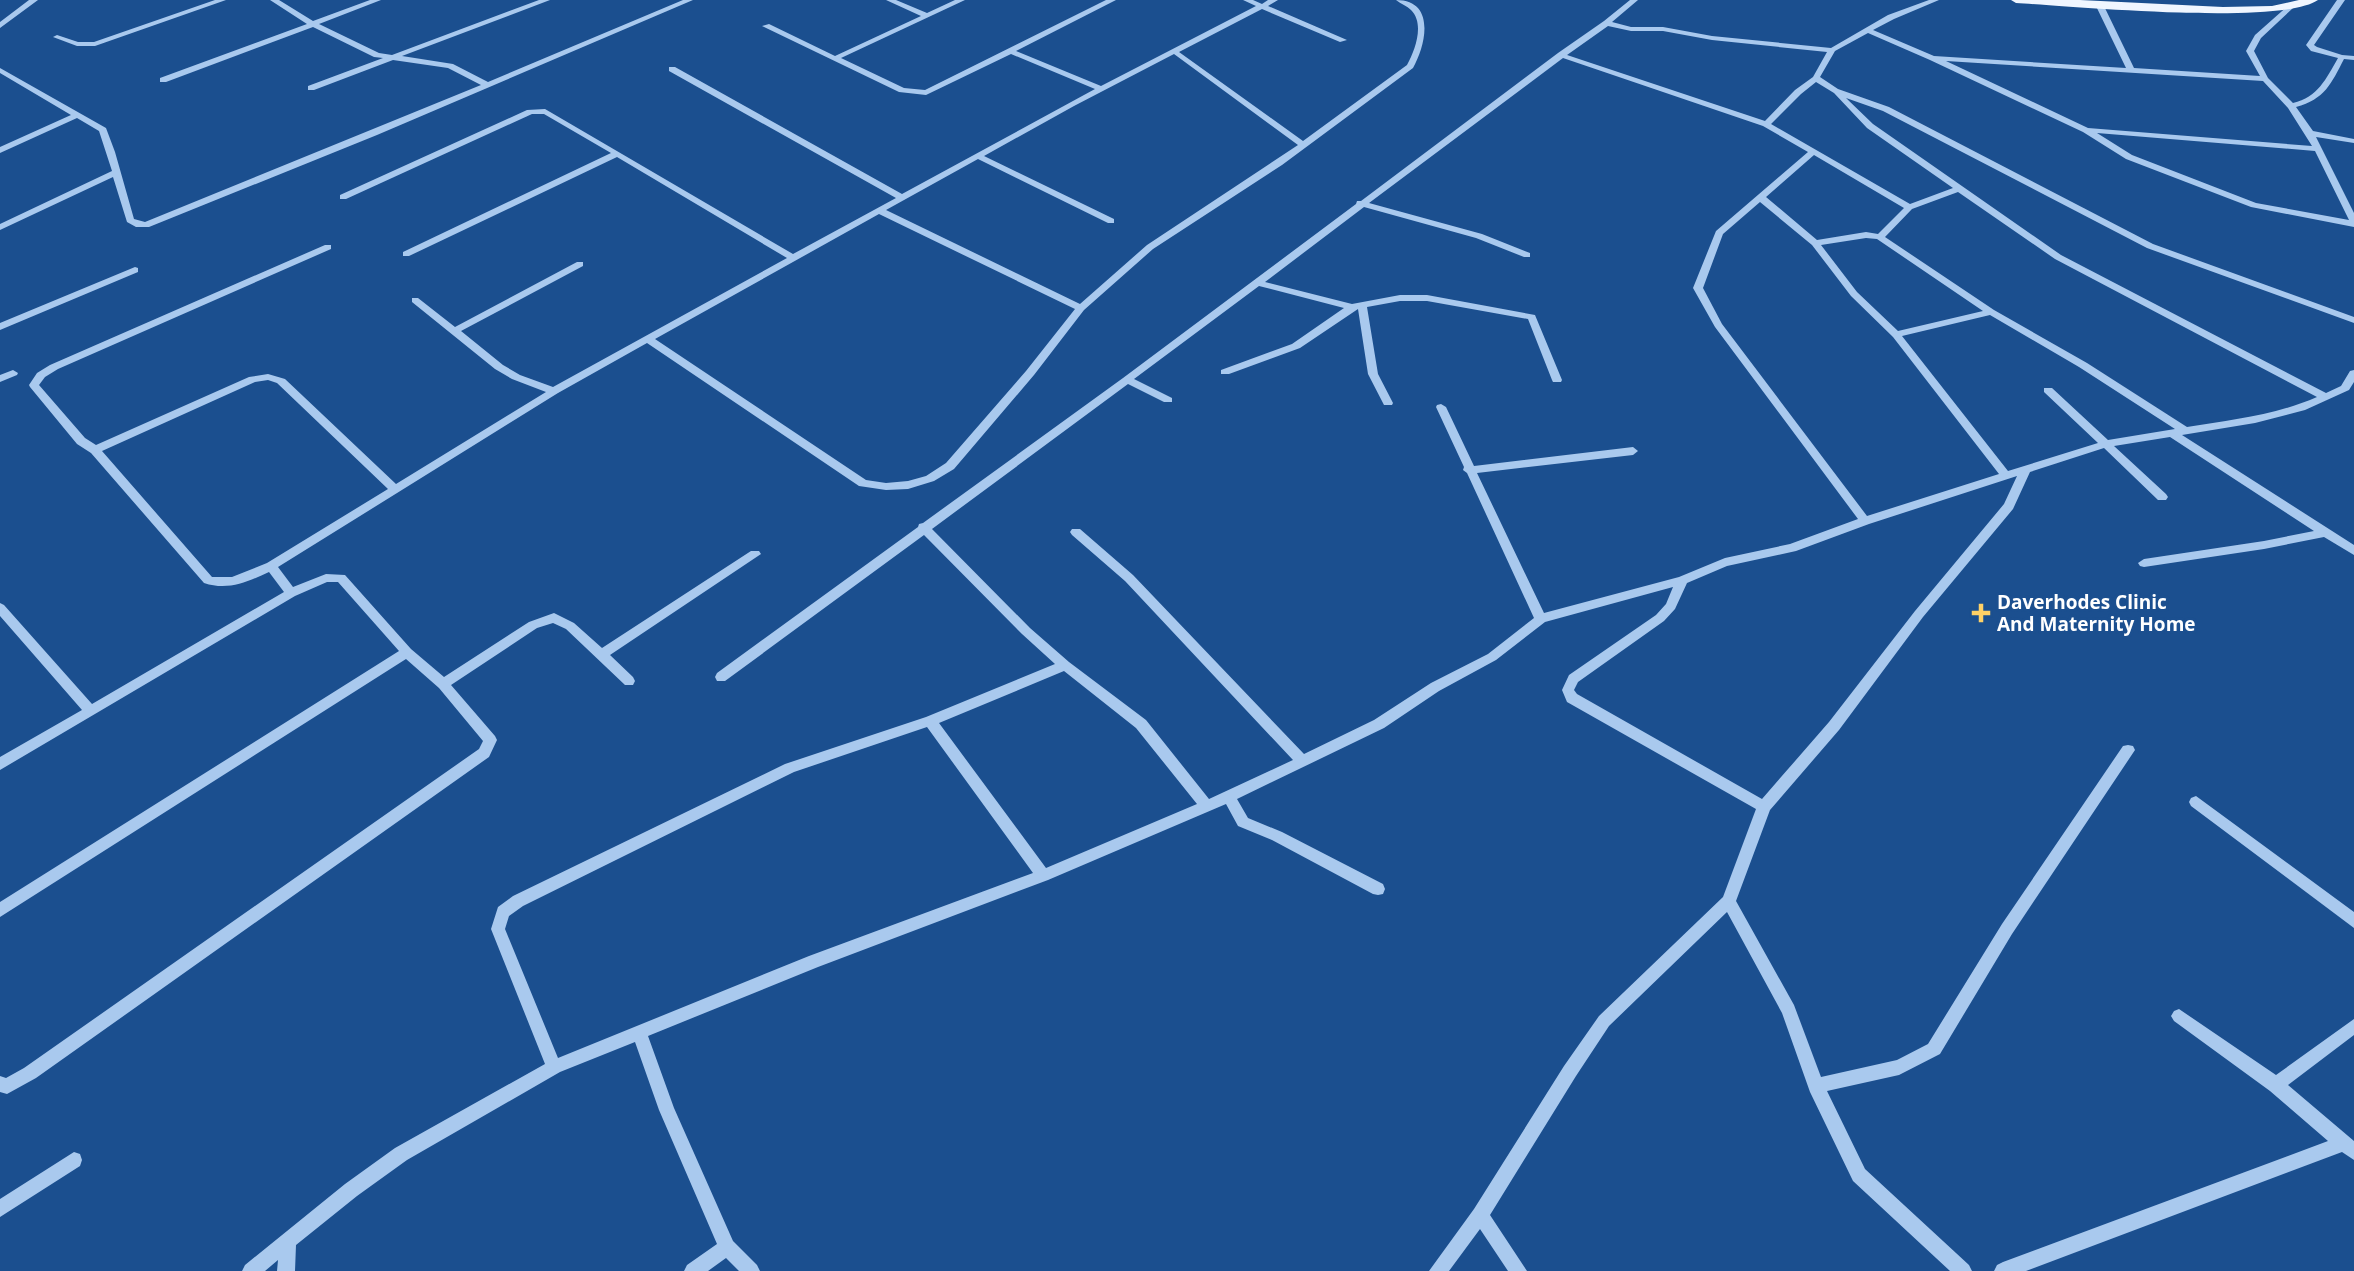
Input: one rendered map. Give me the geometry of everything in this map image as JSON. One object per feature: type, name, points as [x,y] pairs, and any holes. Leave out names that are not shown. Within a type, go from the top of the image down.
[{"type":"main road","points":[[2016,0],[2223,10],[2313,0]]},
{"type":"main road","points":[[2115,0],[2229,5],[2286,3]]},
{"type":"street","points":[[0,26],[34,0]]},
{"type":"street","points":[[57,37],[78,44],[95,44],[222,0]]},
{"type":"street","points":[[274,0],[311,23],[388,58],[450,66],[487,85]]},
{"type":"street","points":[[163,80],[377,0]]},
{"type":"street","points":[[311,88],[546,0]]},
{"type":"street","points":[[890,0],[927,16]]},
{"type":"street","points":[[836,58],[961,0]]},
{"type":"street","points":[[766,26],[902,90],[922,93],[940,88],[1112,0]]},
{"type":"street","points":[[1247,0],[1343,40]]},
{"type":"street","points":[[328,247],[41,375],[34,385],[81,441],[95,450],[208,580],[214,583],[229,582],[271,566],[554,391],[1100,88],[1274,0]]},
{"type":"street","points":[[649,340],[863,483],[895,487],[936,477],[950,466],[1030,373],[1080,308],[1150,247],[1279,163],[1410,66],[1419,52],[1419,18],[1415,10],[1400,0]]},
{"type":"street","points":[[721,677],[1127,380],[1190,330],[1258,283],[1360,203],[1607,23],[1634,0]]},
{"type":"street","points":[[1766,124],[1816,78],[1832,50],[1891,17],[1935,0]]},
{"type":"street","points":[[2341,0],[2309,45],[2314,49],[2354,58]]},
{"type":"street","points":[[0,70],[103,130],[111,143],[114,173],[130,220],[136,225],[146,225],[487,85],[681,1]]},
{"type":"street","points":[[2286,3],[2250,51],[2265,79],[2291,106],[2310,133],[2354,223]]},
{"type":"street","points":[[2099,4],[2132,72]]},
{"type":"street","points":[[1607,23],[1631,29],[1663,29],[1712,38],[1832,50]]},
{"type":"street","points":[[1867,30],[2086,130],[2129,157],[2254,205],[2354,223]]},
{"type":"street","points":[[1013,52],[1100,88]]},
{"type":"street","points":[[1175,52],[1302,144]]},
{"type":"street","points":[[1561,55],[1766,124],[1909,207]]},
{"type":"street","points":[[2291,106],[2311,102],[2323,91],[2342,57]]},
{"type":"street","points":[[1933,58],[2265,79]]},
{"type":"street","points":[[672,69],[903,198]]},
{"type":"street","points":[[0,83],[12,78]]},
{"type":"street","points":[[1816,78],[1835,91],[1870,126],[2058,257],[2326,397]]},
{"type":"street","points":[[1835,91],[1886,109],[2150,246],[2354,320]]},
{"type":"street","points":[[343,197],[538,111],[551,114],[795,259]]},
{"type":"street","points":[[0,150],[78,115]]},
{"type":"street","points":[[2086,130],[2318,149]]},
{"type":"street","points":[[2310,133],[2354,141]]},
{"type":"street","points":[[1814,151],[1715,238],[1698,288],[1718,325],[1865,521]]},
{"type":"street","points":[[406,254],[616,154]]},
{"type":"street","points":[[978,156],[1111,221]]},
{"type":"street","points":[[0,227],[114,173]]},
{"type":"street","points":[[1880,237],[1909,207],[1957,189]]},
{"type":"street","points":[[1760,197],[1815,243],[1854,294],[1896,335],[2007,476]]},
{"type":"street","points":[[1360,203],[1479,236],[1527,255]]},
{"type":"street","points":[[880,211],[1080,308]]},
{"type":"street","points":[[1815,243],[1866,235],[1880,237],[1991,312],[2083,365],[2354,551]]},
{"type":"street","points":[[454,331],[580,264]]},
{"type":"street","points":[[0,327],[135,271]]},
{"type":"street","points":[[1258,283],[1357,306]]},
{"type":"street","points":[[1225,372],[1296,346],[1357,306],[1400,298],[1427,298],[1532,317],[1558,380]]},
{"type":"street","points":[[415,300],[499,367],[516,377],[554,391]]},
{"type":"street","points":[[1357,306],[1373,374],[1388,403]]},
{"type":"street","points":[[1896,335],[1991,312]]},
{"type":"street","points":[[0,379],[13,373]]},
{"type":"street","points":[[251,1271],[401,1154],[554,1067],[814,961],[1042,876],[1208,807],[1379,724],[1435,687],[1492,657],[1541,620],[1682,580],[1725,562],[1792,548],[1865,521],[2106,444],[2255,420],[2301,408],[2345,388],[2354,373]]},
{"type":"street","points":[[95,450],[253,379],[268,377],[281,381],[396,490]]},
{"type":"street","points":[[1127,380],[1168,400]]},
{"type":"street","points":[[2048,390],[2162,497]]},
{"type":"street","points":[[1441,407],[1468,470],[1541,620]]},
{"type":"street","points":[[1468,470],[1633,451]]},
{"type":"street","points":[[1438,1271],[1479,1215],[1604,1021],[1729,901],[1764,807],[1834,726],[1919,614],[2009,506],[2026,469]]},
{"type":"street","points":[[923,527],[989,595],[1065,665],[1140,724],[1208,807]]},
{"type":"street","points":[[1076,532],[1129,578],[1303,762]]},
{"type":"street","points":[[2144,563],[2325,533]]},
{"type":"street","points":[[602,654],[755,554]]},
{"type":"street","points":[[271,566],[291,593]]},
{"type":"street","points":[[0,764],[291,593],[326,578],[341,578],[407,652],[443,684],[490,740],[484,753],[30,1073],[7,1086],[0,1084]]},
{"type":"street","points":[[1682,580],[1671,606],[1660,618],[1573,679],[1568,690],[1572,698],[1764,807]]},
{"type":"street","points":[[0,608],[90,710]]},
{"type":"street","points":[[443,684],[533,625],[547,619],[560,620],[570,626],[629,681]]},
{"type":"street","points":[[0,910],[407,652]]},
{"type":"street","points":[[554,1067],[498,929],[503,912],[518,901],[790,768],[930,721],[1065,665]]},
{"type":"street","points":[[930,721],[1042,876]]},
{"type":"street","points":[[1816,1086],[1899,1067],[1934,1049],[2007,929],[2128,750]]},
{"type":"street","points":[[1229,797],[1243,822],[1277,836],[1378,889]]},
{"type":"street","points":[[2196,802],[2354,921]]},
{"type":"street","points":[[1729,901],[1789,1010],[1816,1086],[1860,1175],[1963,1271]]},
{"type":"street","points":[[2179,1016],[2276,1086],[2349,1147]]},
{"type":"street","points":[[2276,1086],[2354,1026]]},
{"type":"street","points":[[639,1031],[667,1110],[727,1247],[751,1271]]},
{"type":"street","points":[[2003,1271],[2349,1147]]},
{"type":"street","points":[[0,1209],[74,1160]]},
{"type":"street","points":[[1479,1215],[1518,1271]]},
{"type":"street","points":[[286,1271],[288,1241]]},
{"type":"street","points":[[694,1271],[727,1247]]},
{"type":"place","name":"Daverhodes Clinic And Maternity Home","points":[[1981,613]]}]
